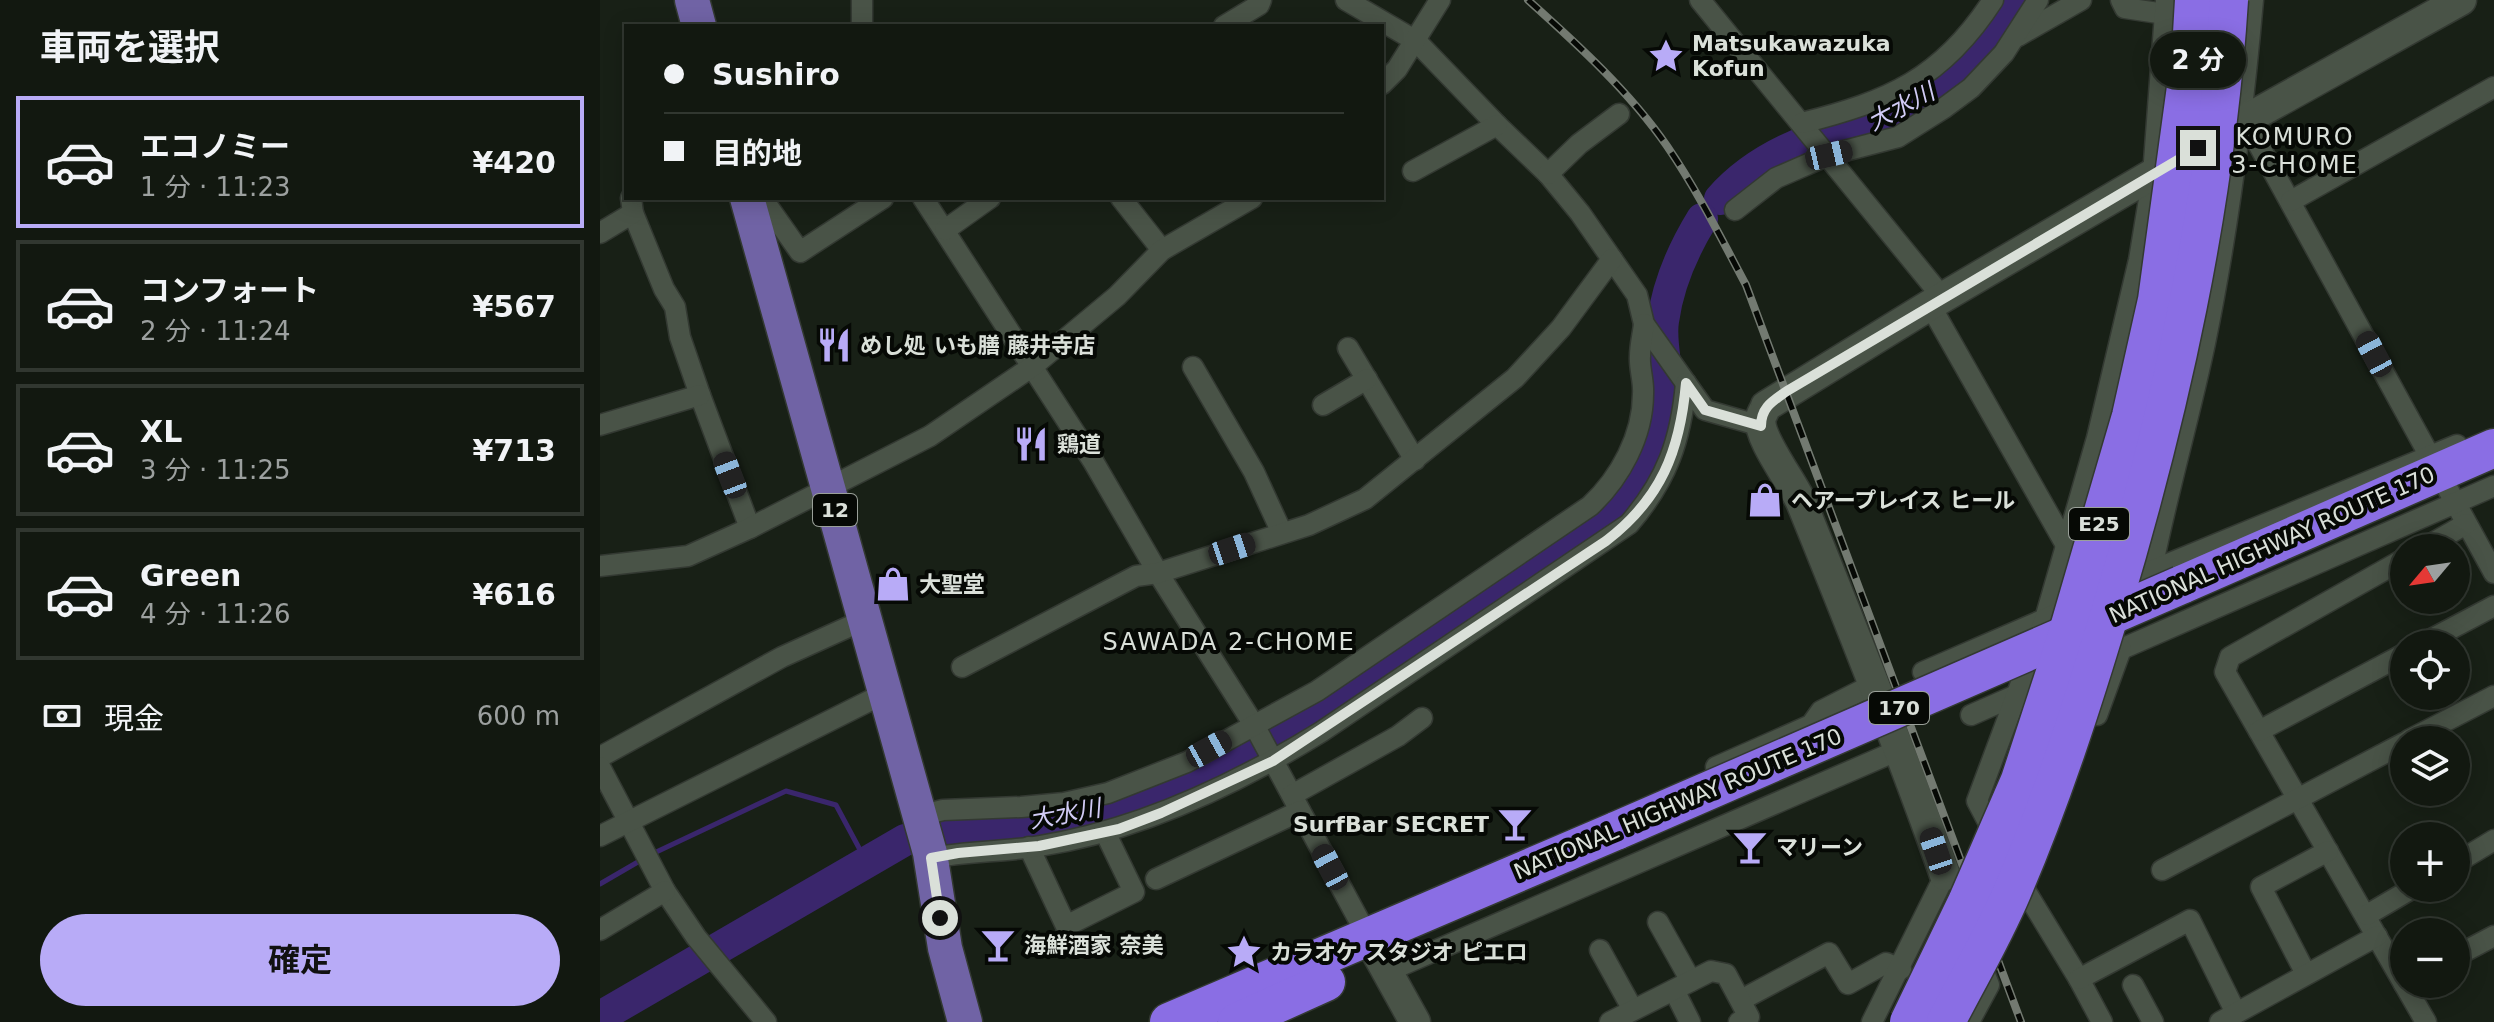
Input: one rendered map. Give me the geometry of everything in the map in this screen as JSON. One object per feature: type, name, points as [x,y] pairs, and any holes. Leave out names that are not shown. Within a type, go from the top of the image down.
[{"type":"highway","name":"E25","points":[[1946,1022],[2011,895],[2064,763],[2134,534],[2191,292],[2212,164],[2229,0]]},
{"type":"highway","name":"E25","points":[[1909,1022],[1967,902],[2020,780],[2065,642],[2131,416],[2162,269],[2191,50],[2175,5]]},
{"type":"highway","name":"NATIONAL HIGHWAY ROUTE 170","points":[[2443,480],[2494,448]]},
{"type":"highway","name":"NATIONAL HIGHWAY ROUTE 170","points":[[1169,1022],[1373,947],[1623,838],[2173,585],[2443,480],[2494,469]]},
{"type":"highway","name":"NATIONAL HIGHWAY ROUTE 170","points":[[1237,1022],[1373,947]]},
{"type":"main road","name":"12","points":[[748,200],[925,837],[945,948],[965,1022]]},
{"type":"main road","name":"12","points":[[925,837],[955,912],[990,1022]]},
{"type":"street","points":[[862,0],[862,24]]},
{"type":"street","points":[[1227,24],[1259,5],[1261,0]]},
{"type":"street","points":[[1346,0],[1416,41],[1548,174],[1637,295],[1647,328],[1705,410],[1761,426]]},
{"type":"street","points":[[1384,82],[1397,69],[1440,0]]},
{"type":"street","points":[[1700,0],[1827,153],[1936,301],[2066,545]]},
{"type":"street","points":[[1804,125],[1855,110],[1907,87],[1953,51],[1978,24],[1993,0]]},
{"type":"street","points":[[1735,210],[1776,178],[1827,153],[1898,137],[1923,122],[1971,88],[2015,38],[2038,0]]},
{"type":"street","points":[[2015,38],[2081,0]]},
{"type":"street","points":[[2102,1022],[2028,898],[1977,801],[2045,619],[2097,438],[2139,260],[2175,5],[2125,8],[2121,0]]},
{"type":"street","points":[[1923,672],[2045,619],[2173,585],[2165,505],[2205,344],[2244,121],[2253,0]]},
{"type":"street","points":[[1969,1022],[1989,985],[1945,875],[1901,749],[1795,488],[1767,443],[1761,416],[1766,406],[1936,301],[2244,121],[2461,0]]},
{"type":"street","points":[[2291,201],[2494,87]]},
{"type":"street","points":[[1548,174],[1579,144],[1619,114]]},
{"type":"street","points":[[2244,121],[2291,201],[2494,573]]},
{"type":"street","points":[[1413,171],[1497,125]]},
{"type":"street","points":[[763,200],[800,252],[880,200]]},
{"type":"street","points":[[924,200],[1093,461],[1158,573],[1256,729],[1415,1022]]},
{"type":"street","points":[[945,230],[987,200]]},
{"type":"street","points":[[1123,200],[1162,250]]},
{"type":"street","points":[[600,566],[688,556],[750,528],[828,486],[849,479],[930,436],[1033,366],[1117,296],[1162,250],[1220,206],[1244,200]]},
{"type":"street","points":[[600,232],[632,205],[664,289],[675,307],[680,337],[750,528]]},
{"type":"street","points":[[962,667],[1136,576],[1158,573],[1309,525],[1365,499],[1515,378],[1561,328],[1612,259]]},
{"type":"street","points":[[1647,328],[1640,356],[1644,396],[1638,427],[1623,465],[1610,487],[1590,506],[1256,729],[1187,762],[1108,793],[1064,803],[943,810],[925,837],[958,853],[1029,847],[1105,832],[1161,813],[1272,759],[1629,524],[1662,480],[1683,418],[1683,380]]},
{"type":"street","points":[[1348,348],[1415,460]]},
{"type":"street","points":[[1193,367],[1254,472],[1282,533]]},
{"type":"street","points":[[1323,405],[1367,379]]},
{"type":"street","points":[[600,425],[700,395]]},
{"type":"street","points":[[1971,715],[2121,649],[2443,480],[2494,432]]},
{"type":"street","points":[[2443,480],[2494,486]]},
{"type":"street","points":[[2448,534],[2466,524]]},
{"type":"street","points":[[2390,567],[2230,657],[2225,672],[2390,959]]},
{"type":"street","points":[[2449,630],[2494,606]]},
{"type":"street","points":[[600,757],[782,657],[866,619]]},
{"type":"street","points":[[2028,898],[2121,649]]},
{"type":"street","points":[[2259,731],[2390,661]]},
{"type":"street","points":[[1373,947],[1811,725],[1821,711],[1874,684]]},
{"type":"street","points":[[600,836],[885,693]]},
{"type":"street","points":[[2436,726],[2494,696]]},
{"type":"street","points":[[1156,879],[1296,803],[1422,718]]},
{"type":"street","points":[[1373,947],[1901,749]]},
{"type":"street","points":[[2162,870],[2390,750]]},
{"type":"street","points":[[600,767],[665,891],[701,943],[766,1022]]},
{"type":"street","points":[[1029,847],[1066,926],[1134,892],[1105,832]]},
{"type":"street","points":[[2470,855],[2494,840]]},
{"type":"street","points":[[2306,974],[2261,887],[2328,851]]},
{"type":"street","points":[[1872,1022],[1901,969],[1945,875]]},
{"type":"street","points":[[600,930],[665,891]]},
{"type":"street","points":[[2367,915],[2390,902]]},
{"type":"street","points":[[2079,979],[2190,920],[2228,1017],[2377,936]]},
{"type":"street","points":[[1658,922],[1682,985],[1690,1022]]},
{"type":"street","points":[[2470,949],[2494,936]]},
{"type":"street","points":[[1600,950],[1633,1010]]},
{"type":"street","points":[[1741,1000],[1829,953],[1848,984],[1886,963],[1901,969]]},
{"type":"street","points":[[1610,1022],[1711,971],[1726,974],[1741,1000],[1749,1017],[1739,1022]]},
{"type":"street","points":[[2133,985],[2153,1022]]},
{"type":"street","points":[[2412,998],[2426,1022]]},
{"type":"waterway","name":"大水川","points":[[1720,199],[1745,175],[1785,151],[1814,139],[1873,125],[1916,104],[1971,59],[2012,0]]},
{"type":"waterway","name":"大水川","points":[[600,1017],[905,840],[949,829],[1039,824],[1078,817],[1159,792],[1250,750],[1310,717],[1597,524],[1639,477],[1658,442],[1667,403],[1662,336],[1665,307],[1677,268],[1702,219]]},
{"type":"waterway","points":[[652,854],[786,791],[836,805],[866,861]]},
{"type":"waterway","points":[[600,884],[643,859]]},
{"type":"railway","points":[[1528,0],[1602,69],[1652,126],[1688,180],[1746,285],[2021,1022]]},
{"type":"place","name":"Matsukawazuka Kofun","points":[[1666,56]]},
{"type":"place","name":"めし処 いも膳 藤井寺店","points":[[834,345]]},
{"type":"place","name":"鶏道","points":[[1031,444]]},
{"type":"place","name":"ヘアープレイス ヒール","points":[[1765,500]]},
{"type":"place","name":"大聖堂","points":[[893,584]]},
{"type":"place","name":"SurfBar SECRET","points":[[1515,824]]},
{"type":"place","name":"マリーン","points":[[1750,847]]},
{"type":"place","name":"海鮮酒家 奈美","points":[[998,945]]},
{"type":"place","name":"カラオケ スタジオ ピエロ","points":[[1244,952]]},
{"type":"district","name":"KOMURO 3-CHOME","points":[[2295,151]]},
{"type":"district","name":"SAWADA 2-CHOME","points":[[1229,642]]},
{"type":"route","points":[[940,918],[931,858],[1039,846],[1119,829],[1273,761],[1606,541],[1629,524],[1662,480],[1683,418],[1686,383],[1705,410],[1761,426],[1761,416],[1766,406],[1787,391],[2198,148]]}]
